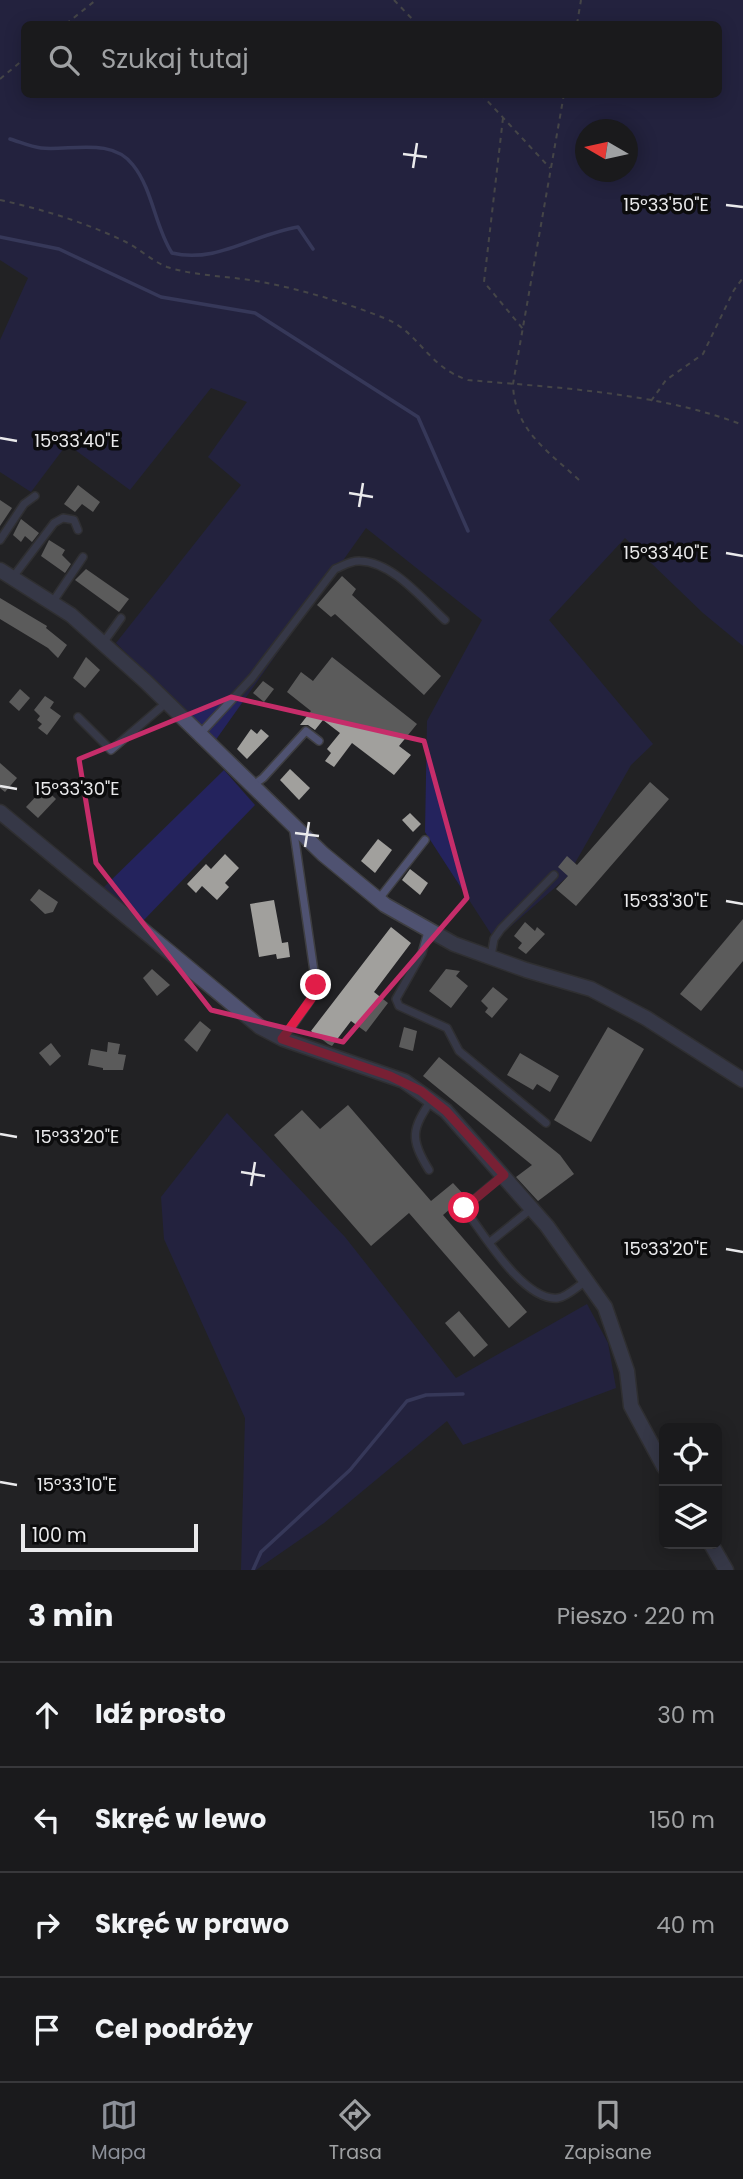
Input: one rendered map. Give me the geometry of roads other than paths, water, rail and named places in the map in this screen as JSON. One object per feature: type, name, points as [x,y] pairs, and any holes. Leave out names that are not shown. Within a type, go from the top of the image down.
[{"type":"street","points":[[6,574],[71,615],[103,643],[292,825],[378,900],[428,932],[591,989],[646,1018],[743,1080]]},
{"type":"street","points":[[0,812],[224,1001],[260,1027],[282,1039],[404,1081],[432,1099],[504,1175],[605,1307],[615,1328],[627,1371],[631,1406],[659,1458]]},
{"type":"street","points":[[713,1549],[726,1570]]},
{"type":"lane","points":[[0,540],[24,504],[35,496]]},
{"type":"lane","points":[[6,574],[54,523],[63,518],[74,520],[78,530]]},
{"type":"lane","points":[[51,603],[83,557]]},
{"type":"lane","points":[[199,736],[252,678],[335,569],[360,561],[377,565],[395,575],[445,620]]},
{"type":"lane","points":[[103,643],[121,618]]},
{"type":"lane","points":[[78,717],[111,750],[166,703]]},
{"type":"lane","points":[[252,786],[263,778],[306,731],[319,741]]},
{"type":"lane","points":[[282,1039],[311,999],[316,985],[292,825]]},
{"type":"lane","points":[[378,900],[425,841]]},
{"type":"lane","points":[[491,956],[494,939],[501,929],[554,875]]},
{"type":"lane","points":[[428,932],[422,953],[396,999],[399,1006],[447,1028],[459,1051],[545,1123]]},
{"type":"lane","points":[[429,1170],[418,1153],[414,1138],[416,1125],[432,1099]]},
{"type":"lane","points":[[504,1175],[464,1208],[490,1242],[524,1285],[543,1296],[560,1298],[586,1280]]},
{"type":"lane","points":[[490,1242],[531,1209]]},
{"type":"waterway","points":[[10,139],[41,148],[102,148],[124,156],[140,175],[172,253],[204,255],[298,227],[313,249]]},
{"type":"waterway","points":[[0,237],[59,249],[161,297],[255,313],[418,417],[468,531]]},
{"type":"waterway","points":[[253,1570],[261,1552],[350,1470],[407,1401],[426,1395],[463,1394]]}]
